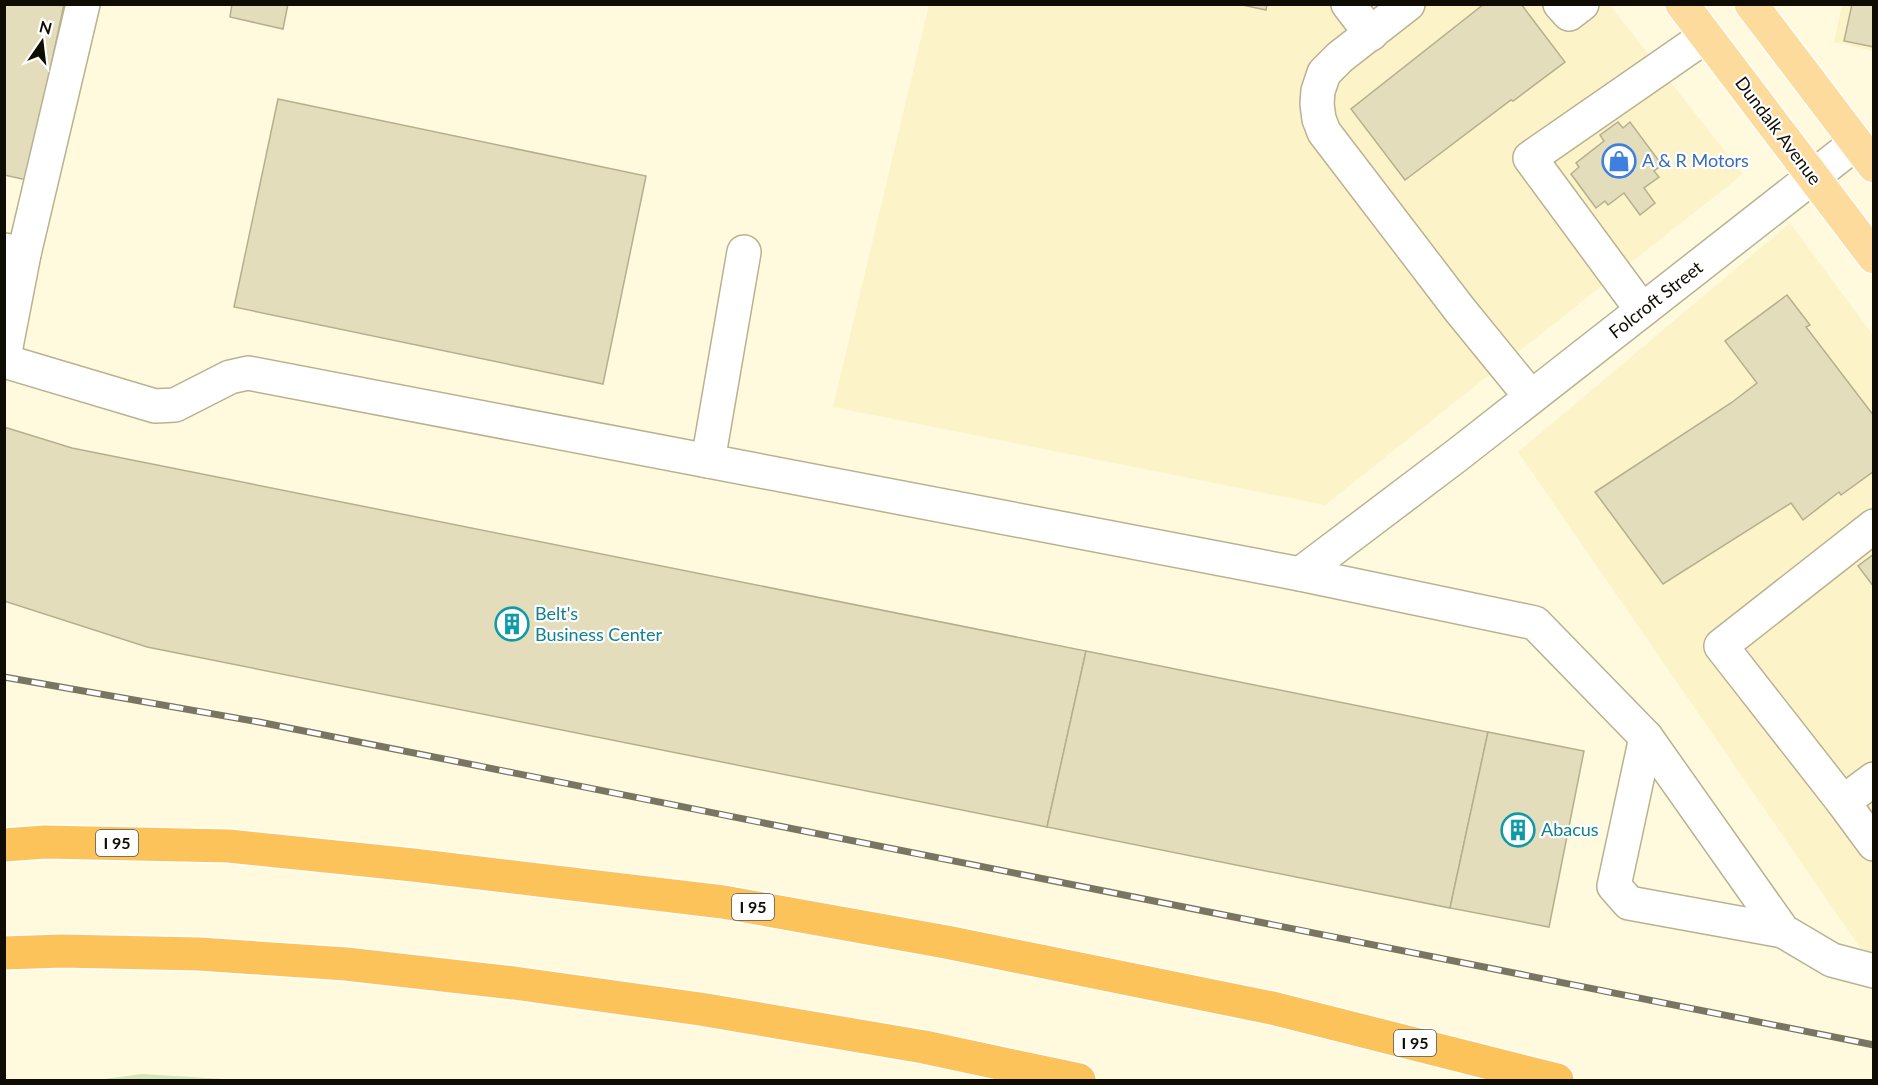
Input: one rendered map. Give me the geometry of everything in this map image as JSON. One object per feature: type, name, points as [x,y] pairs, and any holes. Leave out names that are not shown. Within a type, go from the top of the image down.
[{"type":"highway","name":"I 95","points":[[4,844],[45,842],[229,846],[413,865],[723,902],[946,942],[1272,1008],[1557,1080]]},
{"type":"highway","points":[[4,953],[62,951],[199,954],[346,964],[514,983],[700,1009],[924,1047],[1078,1080]]},
{"type":"highway","points":[[700,1009],[921,1065],[971,1080]]},
{"type":"main road","name":"Dundalk Avenue","points":[[1682,4],[1874,257]]},
{"type":"main road","points":[[1751,4],[1864,155]]},
{"type":"street","points":[[83,4],[14,252],[4,359],[155,406],[175,405],[230,377],[248,373],[1300,574],[1535,623],[1646,737],[1783,931]]},
{"type":"street","points":[[1348,4],[1371,34]]},
{"type":"street","points":[[1408,4],[1340,57],[1324,73],[1318,91],[1318,119],[1324,132],[1531,397]]},
{"type":"street","points":[[1560,4],[1569,14],[1582,4]]},
{"type":"street","points":[[1642,310],[1530,158],[1706,36]]},
{"type":"street","name":"Folcroft Street","points":[[1300,574],[1456,456],[1813,177],[1864,155]]},
{"type":"street","points":[[708,461],[744,252]]},
{"type":"street","points":[[1874,526],[1722,646],[1874,844]]},
{"type":"street","points":[[1646,737],[1614,886],[1629,903],[1783,931],[1832,960],[1874,971]]},
{"type":"street","points":[[1843,802],[1874,779]]},
{"type":"shaded area","points":[[929,5],[1610,5],[1743,174],[1325,505],[833,407]]},
{"type":"shaded area","points":[[1842,5],[1873,5],[1873,51],[1834,42]]},
{"type":"shaded area","points":[[1790,223],[1873,335],[1873,963],[1870,962],[1518,452]]},
{"type":"green space","points":[[142,1074],[240,1080],[97,1080]]},
{"type":"building","points":[[4,4],[64,4],[27,180],[4,175]]},
{"type":"building","points":[[232,4],[288,4],[283,29],[230,17]]},
{"type":"building","points":[[1238,4],[1267,4],[1266,10]]},
{"type":"building","points":[[1484,4],[1521,4],[1565,62],[1405,180],[1351,109]]},
{"type":"building","points":[[1852,4],[1874,4],[1874,47],[1844,41]]},
{"type":"building","points":[[278,99],[646,176],[603,384],[234,307]]},
{"type":"building","points":[[1618,122],[1623,128],[1630,122],[1662,165],[1654,171],[1659,177],[1644,188],[1655,203],[1640,215],[1624,193],[1608,205],[1605,201],[1596,208],[1571,174],[1579,167],[1576,163],[1604,141],[1600,135]]},
{"type":"building","points":[[1787,295],[1810,325],[1806,327],[1874,416],[1874,471],[1841,495],[1839,492],[1803,520],[1791,503],[1663,584],[1595,492],[1731,403],[1757,383],[1725,341]]},
{"type":"building","name":"Belt's Business Center","points":[[4,427],[72,448],[1086,651],[1047,827],[147,647],[4,601]]},
{"type":"building","points":[[1874,554],[1874,587],[1858,566]]},
{"type":"building","points":[[1086,651],[1488,732],[1450,908],[1047,827]]},
{"type":"building","name":"Abacus","points":[[1488,732],[1584,751],[1549,927],[1450,908]]},
{"type":"railway","points":[[4,677],[259,722],[1874,1045]]},
{"type":"place","name":"A & R Motors","points":[[1619,161]]},
{"type":"place","name":"Belt's Business Center","points":[[512,624]]},
{"type":"place","name":"Abacus","points":[[1518,830]]}]
